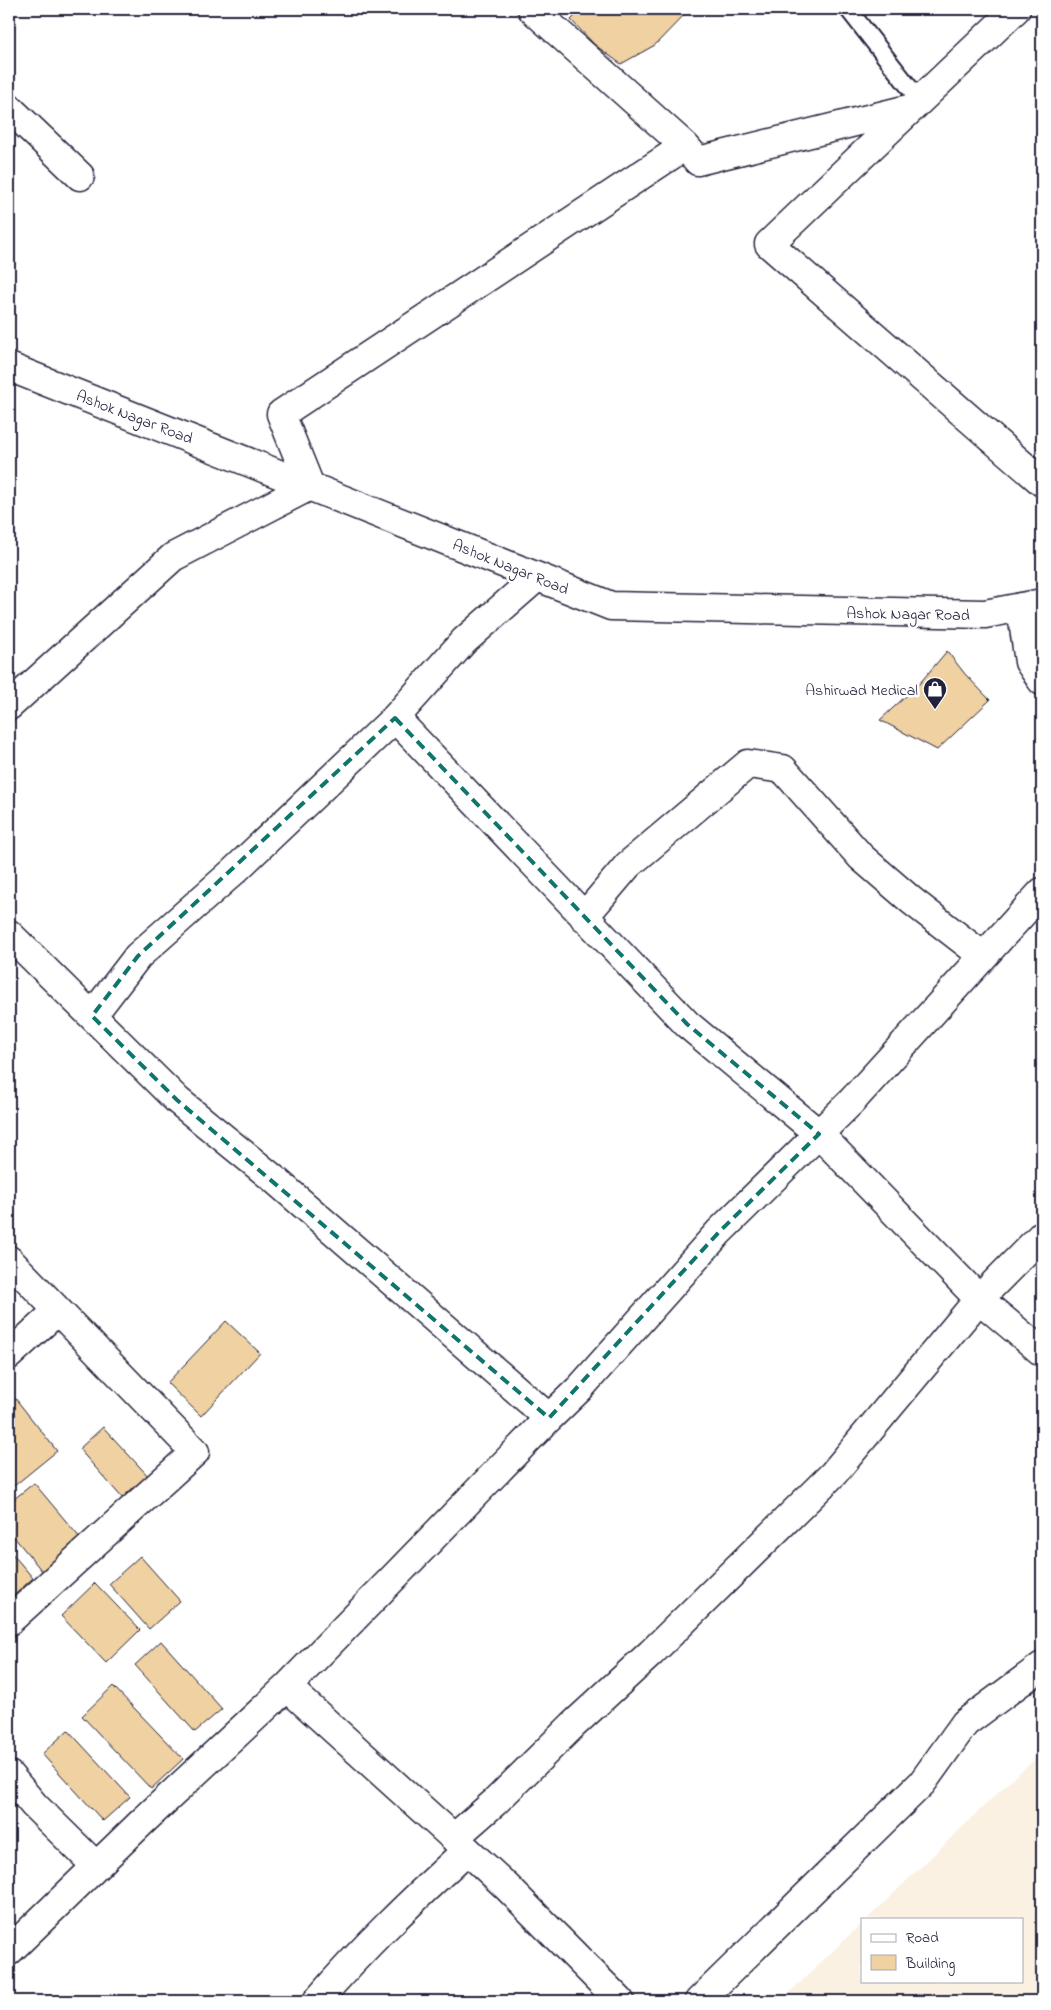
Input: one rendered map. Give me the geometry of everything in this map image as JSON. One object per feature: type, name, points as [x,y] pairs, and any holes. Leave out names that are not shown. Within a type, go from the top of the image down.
[{"type":"street","points":[[532,9],[685,146],[698,161],[916,104]]},
{"type":"street","points":[[1016,9],[769,244],[1042,482]]},
{"type":"street","points":[[9,108],[80,176]]},
{"type":"street","points":[[9,706],[173,556],[310,486],[281,414],[685,146]]},
{"type":"street","name":"Ashok Nagar Road","points":[[9,367],[611,606],[985,614],[1032,605]]},
{"type":"street","points":[[92,1016],[138,956],[234,871],[395,718],[464,641],[537,576]]},
{"type":"street","points":[[1032,605],[1029,662],[1042,681]]},
{"type":"street","points":[[395,718],[687,1024],[819,1134],[979,1299],[1042,1352]]},
{"type":"street","points":[[584,917],[628,865],[748,764],[783,769],[861,857],[912,901],[983,956]]},
{"type":"street","points":[[9,1951],[96,1866],[287,1687],[580,1388],[720,1232],[857,1096],[1042,892]]},
{"type":"street","points":[[9,934],[177,1100],[274,1179],[549,1418]]},
{"type":"street","points":[[317,2001],[386,1928],[495,1802],[573,1725],[651,1653],[833,1474],[979,1299],[1042,1235]]},
{"type":"street","points":[[9,1260],[196,1452],[9,1621]]},
{"type":"street","points":[[9,1354],[57,1311]]},
{"type":"street","points":[[698,2001],[922,1782],[965,1723],[1042,1666]]},
{"type":"street","points":[[287,1687],[507,1887],[620,2001]]},
{"type":"street","points":[[9,1775],[34,1805],[96,1866]]},
{"type":"lane","points":[[848,9],[916,104]]},
{"type":"highlighted area","points":[[395,718],[687,1024],[819,1134],[719,1232],[549,1418],[177,1100],[92,1016],[138,956]]},
{"type":"shaded area","points":[[1042,1753],[1042,2001],[781,2001],[861,1924],[861,1982],[1024,1982],[1024,1918],[868,1918],[1011,1780]]},
{"type":"building","points":[[582,9],[680,9],[685,14],[655,45],[621,64],[595,45],[571,20]]},
{"type":"building","name":"Ashirwad Medical","points":[[947,651],[965,674],[990,700],[937,750],[880,720],[919,684]]},
{"type":"building","points":[[226,1321],[260,1353],[201,1416],[167,1383]]},
{"type":"building","points":[[15,1398],[57,1451],[9,1490],[9,1403]]},
{"type":"building","points":[[103,1427],[150,1478],[125,1501],[79,1449]]},
{"type":"building","points":[[34,1483],[81,1539],[42,1571],[9,1531],[9,1503]]},
{"type":"building","points":[[9,1550],[33,1578],[9,1600]]},
{"type":"building","points":[[140,1556],[180,1601],[149,1629],[109,1584]]},
{"type":"building","points":[[95,1583],[140,1630],[106,1663],[61,1616]]},
{"type":"building","points":[[161,1641],[222,1709],[195,1732],[135,1665]]},
{"type":"building","points":[[113,1686],[183,1759],[151,1789],[82,1716]]},
{"type":"building","points":[[68,1730],[130,1797],[103,1821],[42,1754]]},
{"type":"place","name":"Ashirwad Medical","points":[[935,710]]}]
